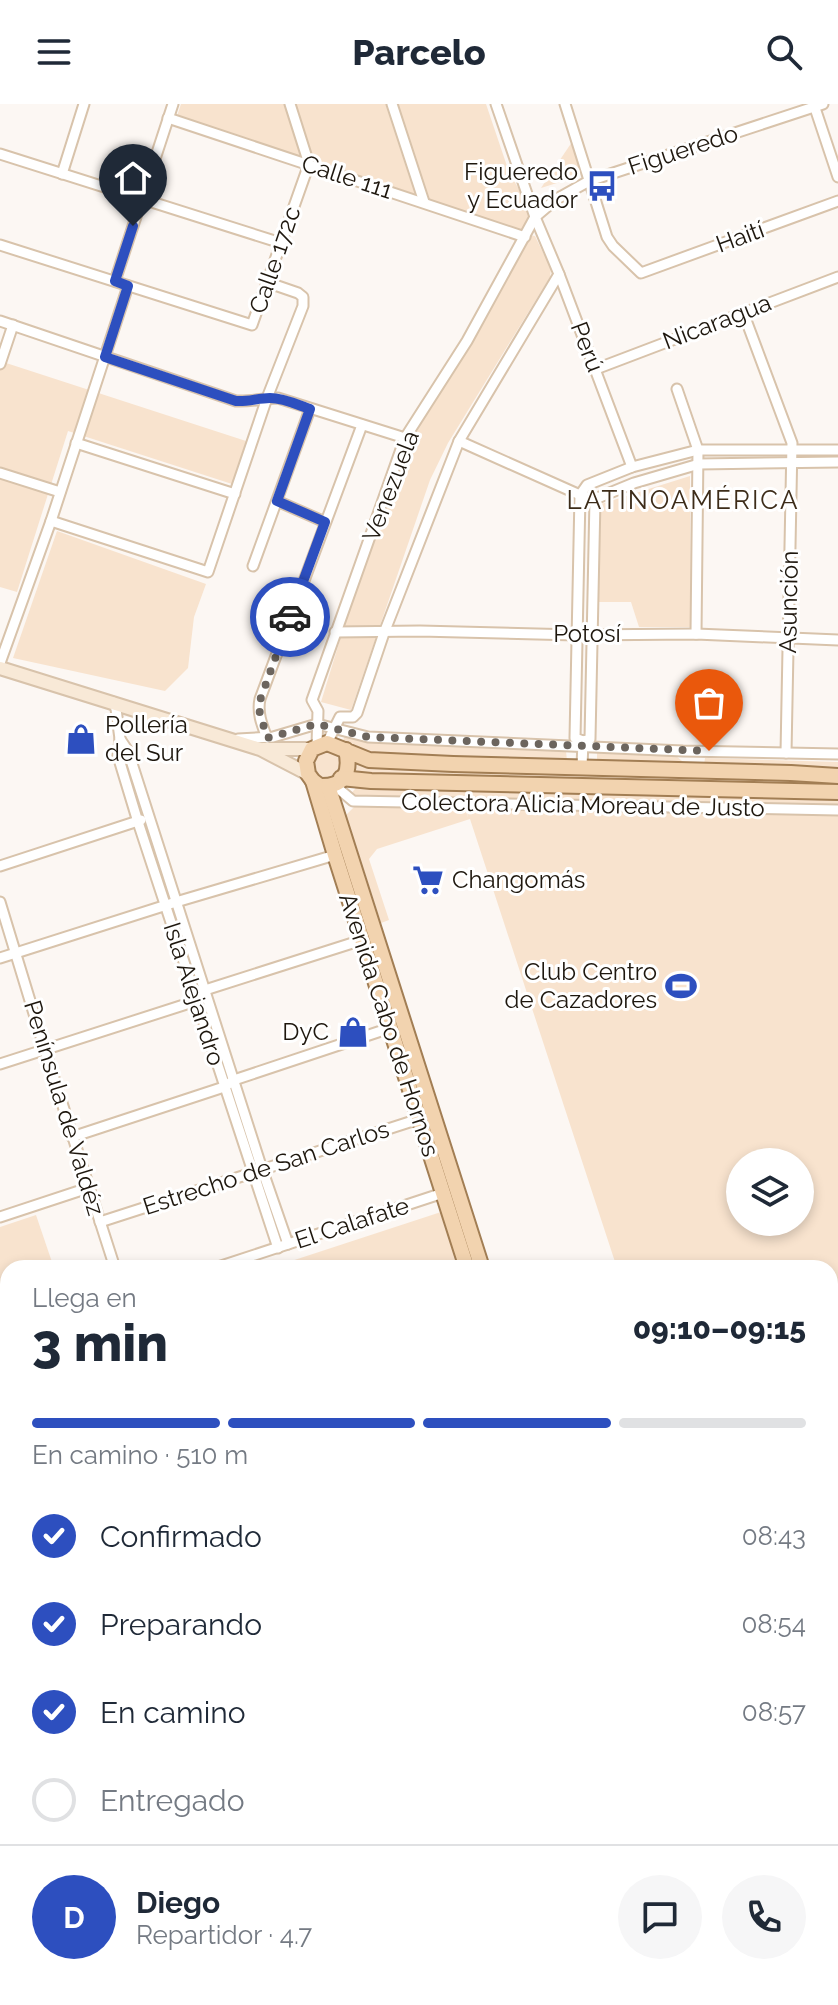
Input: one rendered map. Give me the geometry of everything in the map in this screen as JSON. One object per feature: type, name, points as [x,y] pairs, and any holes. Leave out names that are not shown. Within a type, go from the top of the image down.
[{"type":"main road","points":[[0,665],[226,738],[346,750],[369,760],[838,776]]},
{"type":"main road","points":[[263,744],[325,781],[838,792]]},
{"type":"main road","points":[[319,746],[306,761],[325,781]]},
{"type":"main road","points":[[325,781],[345,776],[348,770],[346,750]]},
{"type":"main road","name":"Avenida Cabo de Hornos","points":[[325,781],[335,855],[390,1028],[479,1260]]},
{"type":"main road","name":"Avenida Cabo de Hornos","points":[[325,781],[426,1117],[443,1193],[464,1260]]},
{"type":"street","points":[[62,174],[84,104]]},
{"type":"street","points":[[115,281],[173,104]]},
{"type":"street","points":[[290,104],[309,164]]},
{"type":"street","points":[[392,104],[424,202]]},
{"type":"street","name":"Perú","points":[[496,104],[535,217],[632,467]]},
{"type":"street","points":[[565,104],[589,181]]},
{"type":"street","points":[[817,105],[838,177]]},
{"type":"street","name":"Figueredo","points":[[589,181],[817,105]]},
{"type":"street","name":"Calle 111","points":[[168,118],[525,237]]},
{"type":"street","points":[[0,154],[281,243]]},
{"type":"street","name":"Calle 172c","points":[[128,286],[252,325],[309,164]]},
{"type":"street","name":"Venezuela","points":[[319,746],[318,711],[312,700],[405,438],[467,341],[535,217],[555,200],[589,181]]},
{"type":"street","name":"Haití","points":[[589,181],[607,237],[641,273],[838,201]]},
{"type":"street","points":[[0,245],[128,286],[0,665]]},
{"type":"street","name":"Venezuela","points":[[319,746],[340,717],[353,717],[357,713],[384,633],[459,441],[559,274]]},
{"type":"street","name":"Nicaragua","points":[[596,369],[838,277]]},
{"type":"street","points":[[51,521],[208,572],[267,398],[303,306],[303,297],[298,293],[269,283]]},
{"type":"street","name":"Asunción","points":[[743,312],[792,443],[786,753]]},
{"type":"street","points":[[0,321],[236,401],[278,398],[405,438]]},
{"type":"street","points":[[0,364],[13,325]]},
{"type":"street","points":[[677,389],[698,450],[696,634]]},
{"type":"street","points":[[253,566],[310,409]]},
{"type":"street","points":[[362,425],[260,699],[258,706],[263,744],[317,724],[368,737],[582,744],[683,751],[838,754]]},
{"type":"street","points":[[459,441],[595,499],[634,483],[699,464],[838,462]]},
{"type":"street","points":[[76,443],[235,494]]},
{"type":"street","points":[[582,767],[582,744],[575,738],[576,635],[580,495],[587,485],[632,467],[698,450],[838,450]]},
{"type":"street","points":[[0,473],[60,492]]},
{"type":"street","points":[[582,744],[590,739],[595,499]]},
{"type":"street","points":[[277,501],[325,522]]},
{"type":"street","name":"Potosí","points":[[335,632],[696,634],[838,640]]},
{"type":"street","name":"Isla Alejandro","points":[[113,702],[120,739],[128,751],[165,906],[224,1087],[288,1244]]},
{"type":"street","points":[[683,751],[702,770]]},
{"type":"street","name":"Colectora Alicia Moreau de Justo","points":[[325,781],[353,801],[838,810]]},
{"type":"street","points":[[0,866],[143,820]]},
{"type":"street","name":"Isla Alejandro","points":[[143,820],[176,902],[234,1080],[278,1248]]},
{"type":"street","points":[[0,958],[335,855]]},
{"type":"street","name":"Península de Valdéz","points":[[0,902],[112,1260]]},
{"type":"street","points":[[0,1064],[196,1001],[205,990],[362,940]]},
{"type":"street","points":[[72,1137],[390,1028]]},
{"type":"street","name":"Estrecho de San Carlos","points":[[100,1222],[426,1117]]},
{"type":"street","points":[[0,1217],[88,1188]]},
{"type":"street","name":"El Calafate","points":[[240,1260],[443,1193]]},
{"type":"shaded area","points":[[181,104],[284,104],[302,157],[177,116]]},
{"type":"shaded area","points":[[294,104],[486,104],[509,172],[532,212],[522,239],[315,168]]},
{"type":"shaded area","points":[[572,142],[581,170],[576,177],[541,188]]},
{"type":"shaded area","points":[[529,235],[535,236],[551,269],[550,277],[448,443],[430,480],[351,710],[321,702],[372,535],[419,427]]},
{"type":"shaded area","points":[[0,361],[246,441],[232,484],[68,431],[17,592],[0,587]]},
{"type":"shaded area","points":[[690,476],[691,627],[639,627],[631,602],[598,602],[601,504]]},
{"type":"shaded area","points":[[57,531],[206,584],[194,617],[188,668],[165,691],[13,658]]},
{"type":"shaded area","points":[[345,735],[374,743],[566,751],[567,761],[375,755],[342,743]]},
{"type":"shaded area","points":[[326,751],[336,756],[341,766],[336,776],[326,781],[316,776],[311,766],[316,756]]},
{"type":"shaded area","points":[[597,753],[676,756],[688,766],[597,762]]},
{"type":"shaded area","points":[[352,758],[833,779],[833,789],[354,774]]},
{"type":"shaded area","points":[[705,758],[838,762],[838,769],[704,765]]},
{"type":"shaded area","points":[[359,784],[838,795],[838,807],[350,795]]},
{"type":"shaded area","name":"Club Centro de Cazadores","points":[[465,804],[838,810],[838,1260],[614,1260],[470,819],[377,849],[369,859],[389,920],[381,923],[346,815],[355,806],[464,806],[468,817]]},
{"type":"shaded area","points":[[441,1212],[456,1260],[294,1260]]},
{"type":"shaded area","points":[[36,1215],[51,1260],[0,1260],[0,1227]]},
{"type":"way so far","points":[[290,617],[258,706],[267,738],[317,724],[368,737],[709,751]]},
{"type":"place","name":"Figueredo y Ecuador","points":[[602,186]]},
{"type":"place","name":"Pollería del Sur","points":[[81,739]]},
{"type":"place","name":"Changomás","points":[[428,880]]},
{"type":"place","name":"Club Centro de Cazadores","points":[[681,986]]},
{"type":"place","name":"DyC","points":[[353,1032]]},
{"type":"district","name":"LATINOAMÉRICA","points":[[683,500]]},
{"type":"route","points":[[133,226],[115,281],[128,286],[105,357],[236,401],[278,398],[310,409],[277,501],[325,522],[290,617]]}]
